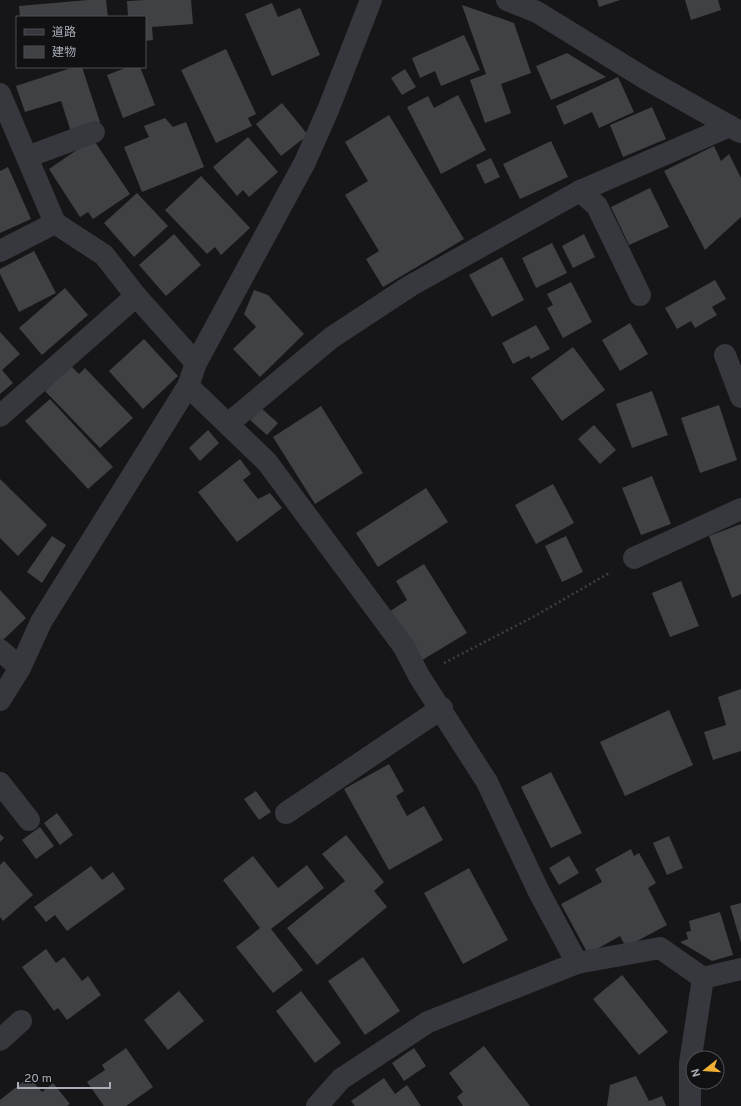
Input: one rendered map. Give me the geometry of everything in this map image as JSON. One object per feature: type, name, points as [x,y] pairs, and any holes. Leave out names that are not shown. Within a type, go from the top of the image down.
[{"type":"street","points":[[0,700],[20,668],[41,622],[188,386],[196,363],[305,162],[328,110],[371,0]]},
{"type":"street","points":[[507,0],[537,12],[646,79],[736,130]]},
{"type":"street","points":[[0,94],[55,224],[104,255],[136,296],[196,363]]},
{"type":"street","points":[[229,423],[331,338],[410,286],[580,191],[736,130]]},
{"type":"street","points":[[27,156],[94,132]]},
{"type":"street","points":[[580,191],[597,206],[640,295]]},
{"type":"street","points":[[0,251],[55,224]]},
{"type":"street","points":[[0,416],[136,296]]},
{"type":"street","points":[[725,355],[741,397]]},
{"type":"street","points":[[188,386],[229,423],[267,462],[404,647],[420,676],[442,708],[487,782],[539,892],[577,963]]},
{"type":"street","points":[[634,558],[741,509]]},
{"type":"street","points":[[0,650],[20,668]]},
{"type":"street","points":[[286,813],[442,708]]},
{"type":"street","points":[[0,783],[29,820]]},
{"type":"street","points":[[316,1106],[341,1079],[428,1022],[577,963],[660,948],[702,978],[741,969]]},
{"type":"street","points":[[690,1106],[690,1063],[702,978]]},
{"type":"street","points":[[0,1040],[21,1020]]},
{"type":"path","points":[[420,676],[535,616],[634,558]]},
{"type":"building","points":[[88,0],[106,0],[108,16],[20,16],[19,6]]},
{"type":"building","points":[[191,0],[193,24],[152,27],[153,40],[146,41],[146,16],[128,16],[127,1]]},
{"type":"building","points":[[597,0],[620,0],[599,7]]},
{"type":"building","points":[[685,0],[718,0],[721,10],[691,20]]},
{"type":"building","points":[[272,3],[278,17],[300,8],[320,55],[272,76],[245,14]]},
{"type":"building","points":[[462,5],[514,23],[531,73],[501,84],[511,113],[485,123],[470,80],[486,74]]},
{"type":"building","points":[[464,35],[480,70],[441,86],[435,71],[420,78],[412,58]]},
{"type":"building","points":[[226,49],[256,114],[248,118],[252,126],[216,143],[181,70]]},
{"type":"building","points":[[567,53],[606,77],[551,100],[536,66]]},
{"type":"building","points":[[71,68],[82,68],[100,122],[71,132],[61,101],[25,112],[16,86]]},
{"type":"building","points":[[125,68],[140,68],[155,105],[123,118],[107,75]]},
{"type":"building","points":[[405,69],[416,87],[402,95],[391,78]]},
{"type":"building","points":[[618,77],[634,112],[599,128],[592,112],[564,125],[556,106]]},
{"type":"building","points":[[458,95],[486,150],[441,174],[407,107],[428,96],[434,108]]},
{"type":"building","points":[[282,103],[308,135],[281,156],[256,124]]},
{"type":"building","points":[[652,107],[666,139],[623,157],[610,125]]},
{"type":"building","points":[[389,115],[464,239],[383,287],[366,259],[379,251],[345,195],[368,181],[345,142]]},
{"type":"building","points":[[165,118],[173,127],[186,122],[204,167],[142,192],[124,147],[149,137],[144,126]]},
{"type":"building","points":[[248,137],[278,172],[249,197],[243,190],[237,196],[213,167]]},
{"type":"building","points":[[93,139],[130,194],[93,219],[88,212],[80,217],[49,169]]},
{"type":"building","points":[[551,141],[568,177],[520,199],[503,164]]},
{"type":"building","points":[[714,146],[721,161],[729,154],[741,178],[741,217],[705,250],[664,171]]},
{"type":"building","points":[[491,158],[500,177],[485,184],[476,165]]},
{"type":"building","points":[[8,167],[31,219],[0,233],[0,171]]},
{"type":"building","points":[[201,176],[250,228],[221,255],[215,247],[207,254],[165,210]]},
{"type":"building","points":[[650,188],[669,227],[629,245],[611,207]]},
{"type":"building","points":[[137,193],[168,226],[134,257],[104,223]]},
{"type":"building","points":[[174,234],[201,265],[166,296],[139,265]]},
{"type":"building","points":[[584,234],[595,257],[573,268],[562,246]]},
{"type":"building","points":[[552,243],[567,273],[536,288],[522,258]]},
{"type":"building","points":[[34,251],[56,293],[19,312],[0,274],[0,269]]},
{"type":"building","points":[[502,257],[524,300],[492,317],[469,275]]},
{"type":"building","points":[[715,280],[726,299],[712,307],[717,315],[695,328],[691,321],[677,329],[665,308]]},
{"type":"building","points":[[571,282],[592,322],[563,338],[547,308],[553,305],[547,294]]},
{"type":"building","points":[[65,288],[88,315],[42,355],[19,328]]},
{"type":"building","points":[[254,290],[268,295],[304,334],[260,377],[233,349],[256,327],[244,314]]},
{"type":"building","points":[[630,323],[648,354],[620,371],[602,340]]},
{"type":"building","points":[[536,325],[550,349],[531,359],[529,356],[513,364],[502,343]]},
{"type":"building","points":[[0,332],[20,354],[2,370],[13,383],[0,394]]},
{"type":"building","points":[[144,339],[178,376],[143,409],[109,371]]},
{"type":"building","points":[[573,347],[605,390],[562,421],[531,378]]},
{"type":"building","points":[[71,366],[79,374],[85,368],[133,418],[100,448],[45,391]]},
{"type":"building","points":[[652,391],[668,435],[632,448],[616,404]]},
{"type":"building","points":[[50,399],[113,467],[88,489],[25,421]]},
{"type":"building","points":[[719,405],[737,460],[700,473],[681,418]]},
{"type":"building","points":[[321,406],[363,473],[315,504],[273,437]]},
{"type":"building","points":[[261,408],[278,423],[267,435],[250,420]]},
{"type":"building","points":[[594,425],[616,450],[600,464],[578,439]]},
{"type":"building","points":[[208,430],[219,443],[200,461],[189,448]]},
{"type":"building","points":[[240,459],[251,474],[243,480],[258,499],[270,493],[282,508],[237,542],[198,492]]},
{"type":"building","points":[[652,476],[671,524],[641,535],[622,488]]},
{"type":"building","points":[[0,479],[47,525],[18,556],[0,538]]},
{"type":"building","points":[[553,484],[574,523],[536,544],[515,505]]},
{"type":"building","points":[[426,488],[448,522],[378,567],[356,533]]},
{"type":"building","points":[[741,524],[741,594],[732,598],[709,536]]},
{"type":"building","points":[[52,536],[66,545],[42,583],[27,572]]},
{"type":"building","points":[[566,536],[583,572],[562,582],[545,546]]},
{"type":"building","points":[[424,564],[467,633],[419,662],[389,612],[407,600],[396,581]]},
{"type":"building","points":[[681,581],[699,626],[670,637],[652,593]]},
{"type":"building","points":[[0,590],[26,618],[2,641],[0,639]]},
{"type":"building","points":[[741,689],[741,751],[713,760],[704,732],[726,725],[718,697]]},
{"type":"building","points":[[669,710],[693,765],[625,796],[600,742]]},
{"type":"building","points":[[389,764],[404,791],[396,796],[407,816],[424,806],[443,840],[389,870],[344,789]]},
{"type":"building","points":[[551,772],[582,833],[551,848],[521,787]]},
{"type":"building","points":[[256,791],[271,812],[259,820],[244,799]]},
{"type":"building","points":[[57,813],[73,835],[60,845],[44,823]]},
{"type":"building","points":[[40,827],[54,846],[36,859],[22,840]]},
{"type":"building","points":[[0,834],[4,838],[0,842]]},
{"type":"building","points":[[346,835],[384,882],[374,891],[387,907],[317,965],[287,928],[345,881],[322,854]]},
{"type":"building","points":[[669,836],[683,868],[667,875],[653,843]]},
{"type":"building","points":[[631,849],[634,856],[639,853],[656,883],[648,888],[667,925],[626,947],[620,936],[588,954],[561,904],[602,882],[595,869]]},
{"type":"building","points":[[253,856],[278,888],[307,865],[324,888],[271,929],[303,970],[273,993],[236,947],[260,928],[223,880]]},
{"type":"building","points":[[569,856],[579,873],[559,885],[549,868]]},
{"type":"building","points":[[4,861],[33,895],[3,921],[0,917],[0,865]]},
{"type":"building","points":[[91,866],[102,880],[113,872],[125,889],[67,931],[55,915],[46,922],[34,907]]},
{"type":"building","points":[[469,868],[508,940],[463,964],[424,893]]},
{"type":"building","points":[[741,903],[741,943],[730,906]]},
{"type":"building","points":[[720,912],[733,955],[712,961],[680,942],[688,939],[686,932],[691,931],[689,921]]},
{"type":"building","points":[[46,949],[56,963],[64,957],[82,981],[88,976],[101,995],[67,1020],[58,1008],[54,1011],[22,967]]},
{"type":"building","points":[[363,957],[400,1011],[365,1035],[328,981]]},
{"type":"building","points":[[622,975],[668,1032],[639,1055],[593,999]]},
{"type":"building","points":[[179,991],[204,1021],[168,1050],[144,1020]]},
{"type":"building","points":[[301,991],[341,1043],[315,1063],[276,1011]]},
{"type":"building","points":[[484,1046],[530,1106],[463,1106],[457,1097],[463,1092],[449,1073]]},
{"type":"building","points":[[126,1048],[153,1087],[126,1106],[104,1106],[87,1082],[105,1070],[102,1065]]},
{"type":"building","points":[[414,1048],[426,1066],[404,1081],[392,1063]]},
{"type":"building","points":[[636,1076],[649,1101],[662,1096],[666,1106],[607,1106],[610,1085]]},
{"type":"building","points":[[29,1077],[42,1092],[53,1083],[70,1104],[67,1106],[0,1106],[0,1100]]},
{"type":"building","points":[[384,1078],[395,1094],[407,1085],[421,1106],[355,1106],[351,1101]]}]
